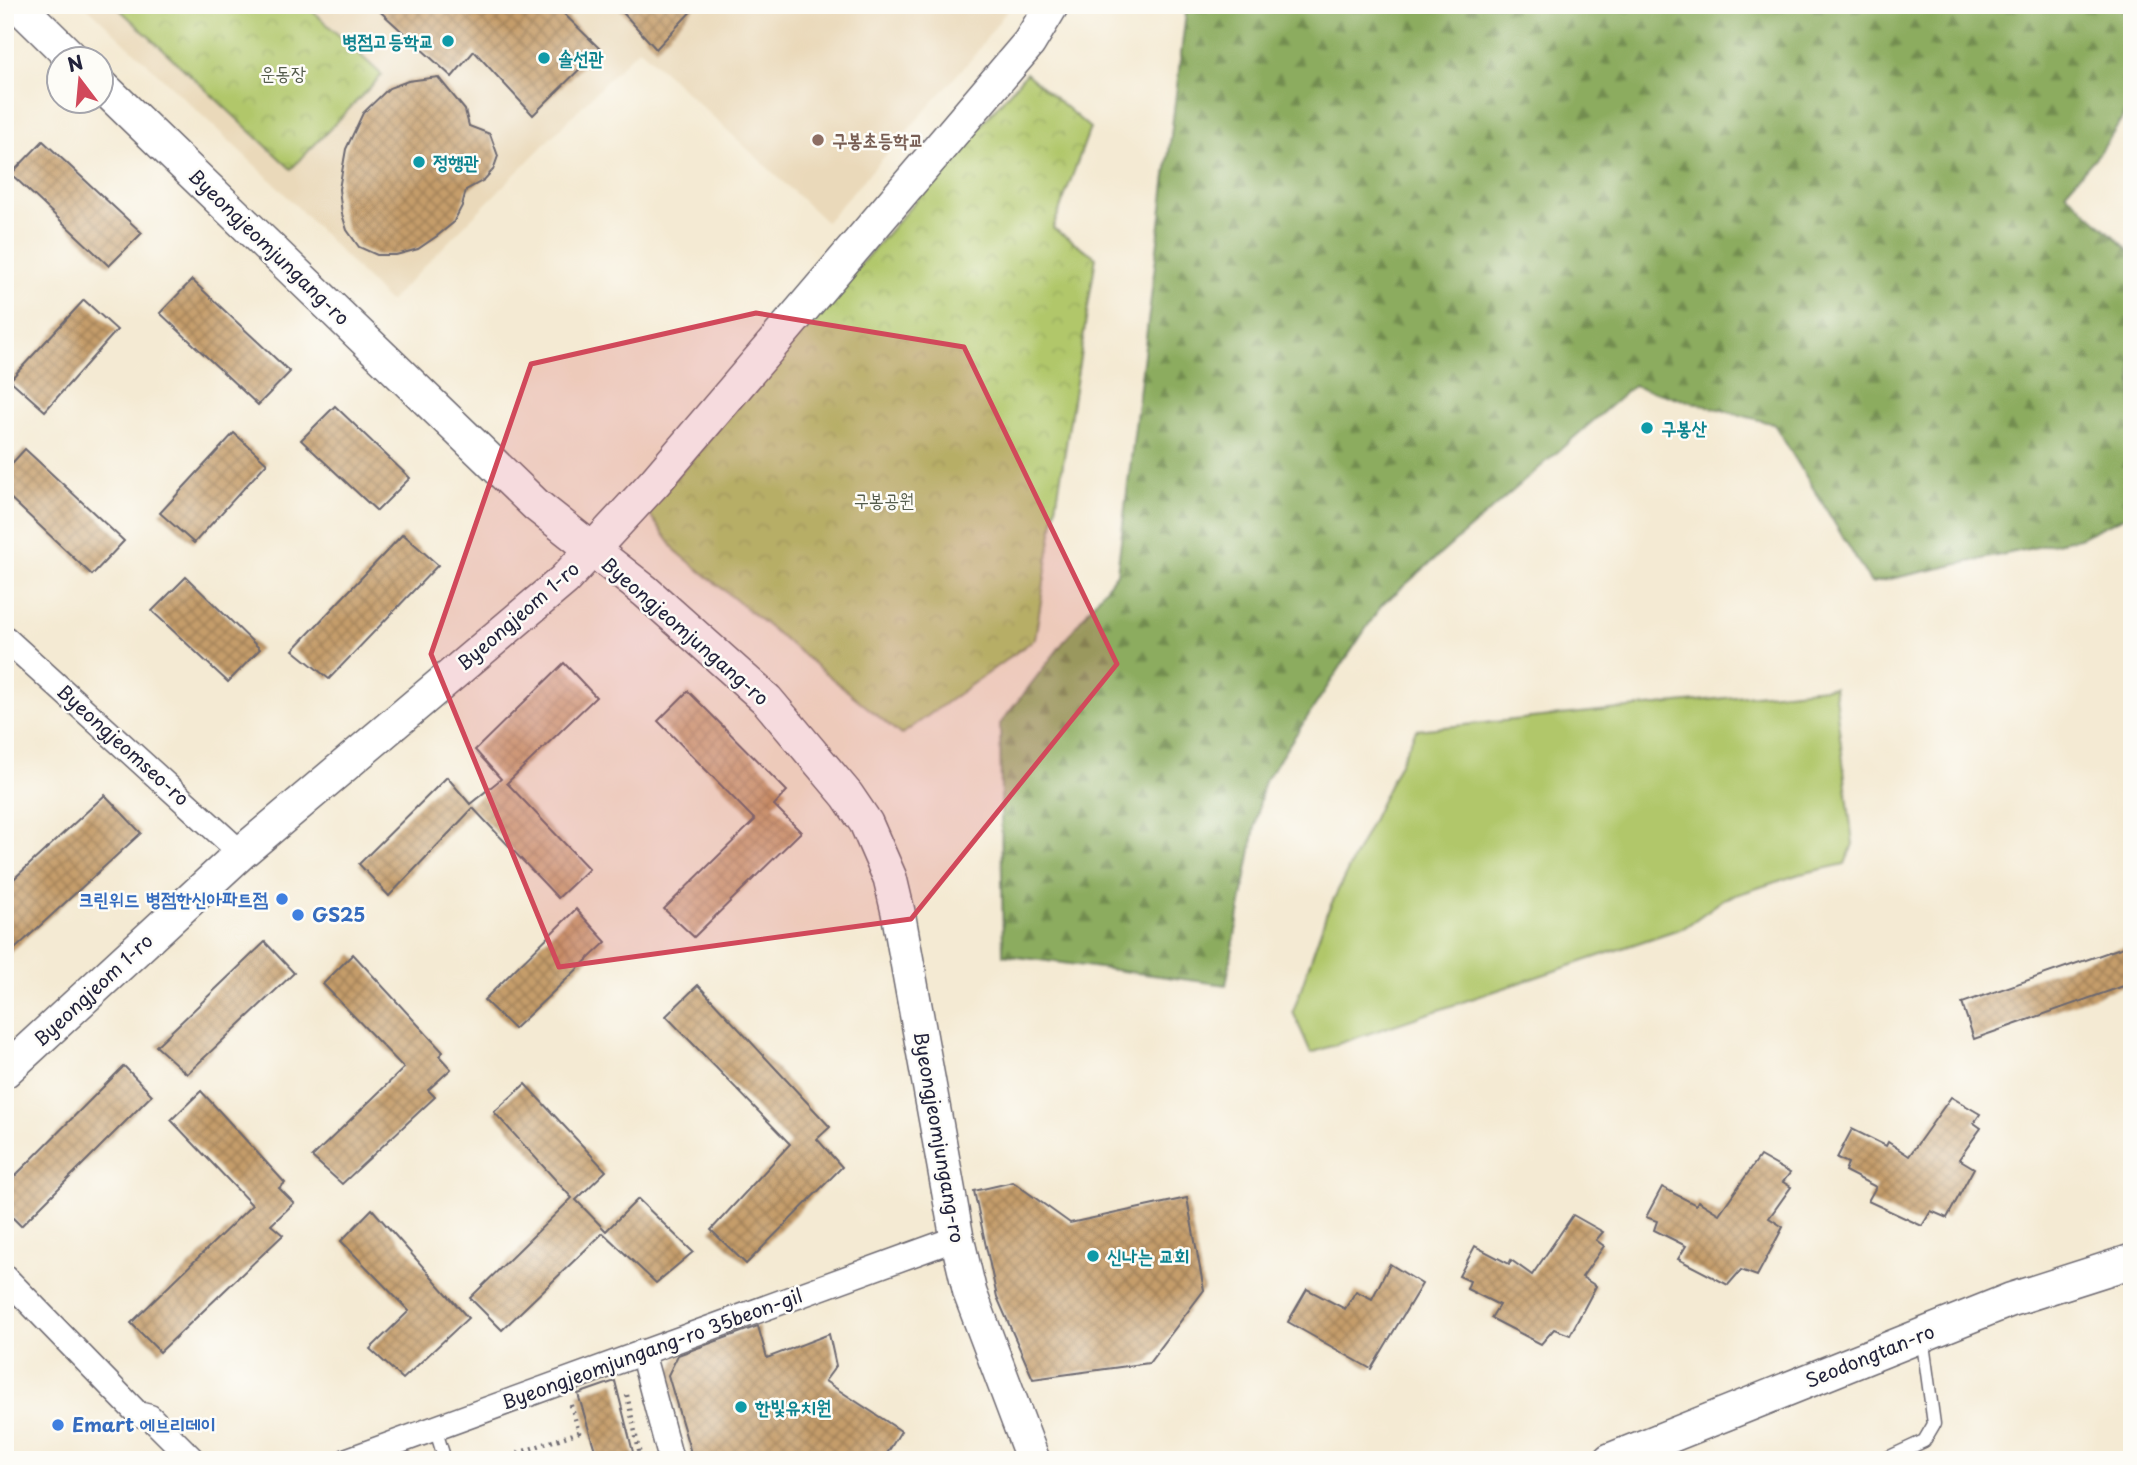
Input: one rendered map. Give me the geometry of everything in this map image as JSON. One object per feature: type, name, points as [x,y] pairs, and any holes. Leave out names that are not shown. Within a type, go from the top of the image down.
[{"type":"street","points":[[18,5],[60,46]]},
{"type":"street","name":"Byeongjeom 1-ro","points":[[5,1072],[241,853],[553,589],[592,550],[655,482],[1029,43],[1052,5]]},
{"type":"street","name":"Byeongjeomjungang-ro","points":[[116,100],[536,505],[645,591],[767,700],[847,795],[866,823],[890,878],[898,912],[957,1238],[970,1293],[1033,1460]]},
{"type":"street","name":"Byeongjeomseo-ro","points":[[5,638],[241,853]]},
{"type":"street","name":"Byeongjeomjungang-ro 35beon-gil","points":[[348,1460],[957,1238]]},
{"type":"street","name":"Seodongtan-ro","points":[[1611,1460],[2010,1300],[2132,1261]]},
{"type":"street","points":[[5,1277],[138,1415],[150,1417],[193,1460]]},
{"type":"street","points":[[642,1352],[671,1460]]},
{"type":"lane","points":[[1883,1460],[1924,1441],[1934,1424],[1922,1335]]},
{"type":"lane","points":[[435,1428],[445,1460]]},
{"type":"path","points":[[625,1387],[641,1460]]},
{"type":"path","points":[[498,1460],[579,1432],[568,1394]]},
{"type":"highlighted area","points":[[756,313],[964,347],[1117,664],[911,919],[559,967],[431,654],[531,364]]},
{"type":"shaded area","points":[[85,5],[1011,5],[973,57],[826,222],[639,48],[389,302],[276,185]]},
{"type":"green space","name":"운동장","points":[[115,5],[306,5],[382,75],[291,169]]},
{"type":"green space","points":[[1187,5],[2132,5],[2132,104],[2102,150],[2065,192],[2132,253],[2132,513],[2079,538],[1871,583],[1774,424],[1633,386],[1381,606],[1263,784],[1226,985],[1003,955],[1000,724],[1117,573]]},
{"type":"green space","name":"구봉공원","points":[[1026,73],[1090,128],[1053,228],[1096,257],[1035,639],[901,735],[676,551],[647,511]]},
{"type":"green space","points":[[1834,687],[1853,844],[1845,864],[1800,874],[1724,899],[1685,927],[1311,1053],[1293,1012],[1326,915],[1416,730]]},
{"type":"building","points":[[373,5],[555,5],[600,49],[533,115],[474,51],[452,77]]},
{"type":"building","points":[[616,5],[697,5],[656,49]]},
{"type":"building","name":"정행관","points":[[438,77],[465,110],[469,126],[490,134],[498,156],[493,170],[484,180],[466,190],[462,206],[453,223],[418,249],[396,255],[377,255],[359,247],[347,230],[342,214],[339,189],[346,149],[363,113],[389,88],[408,81]]},
{"type":"building","points":[[43,141],[142,233],[109,266],[11,174]]},
{"type":"building","points":[[192,280],[290,372],[258,405],[160,313]]},
{"type":"building","points":[[84,300],[117,330],[45,411],[10,380]]},
{"type":"building","points":[[335,406],[410,478],[377,511],[301,440]]},
{"type":"building","points":[[234,433],[267,463],[194,543],[160,513]]},
{"type":"building","points":[[25,449],[124,541],[92,575],[5,493],[5,471]]},
{"type":"building","points":[[403,534],[438,565],[329,679],[293,650]]},
{"type":"building","points":[[186,577],[260,649],[228,682],[152,611]]},
{"type":"building","points":[[564,663],[596,697],[507,783],[589,869],[558,898],[473,808],[389,896],[359,864],[447,777],[470,804],[501,779],[475,750]]},
{"type":"building","points":[[688,691],[787,791],[774,805],[801,832],[694,937],[664,909],[755,820],[658,721]]},
{"type":"building","points":[[105,795],[141,833],[5,958],[5,887]]},
{"type":"building","points":[[576,909],[606,942],[514,1029],[484,1000]]},
{"type":"building","points":[[265,942],[294,973],[187,1074],[156,1046]]},
{"type":"building","points":[[2132,944],[2132,983],[1974,1039],[1962,1003]]},
{"type":"building","points":[[353,954],[443,1052],[439,1056],[451,1069],[428,1090],[435,1097],[342,1184],[312,1157],[404,1068],[323,984]]},
{"type":"building","points":[[698,985],[830,1127],[817,1139],[842,1167],[746,1264],[711,1230],[790,1144],[666,1016]]},
{"type":"building","points":[[124,1066],[152,1095],[21,1226],[5,1210],[5,1186]]},
{"type":"building","points":[[525,1084],[606,1171],[576,1200],[606,1231],[638,1199],[693,1252],[656,1283],[603,1233],[502,1330],[470,1298],[572,1198],[494,1112]]},
{"type":"building","points":[[201,1091],[285,1183],[279,1188],[294,1203],[271,1225],[283,1235],[160,1352],[131,1323],[252,1205],[171,1120]]},
{"type":"building","points":[[1951,1097],[1980,1114],[1974,1123],[1981,1128],[1959,1159],[1974,1168],[1947,1218],[1931,1211],[1922,1226],[1868,1201],[1876,1187],[1845,1171],[1848,1163],[1837,1158],[1852,1129],[1886,1146],[1888,1142],[1909,1156]]},
{"type":"building","points":[[1760,1156],[1790,1173],[1783,1182],[1791,1187],[1769,1218],[1783,1227],[1757,1276],[1741,1270],[1728,1285],[1678,1259],[1686,1246],[1654,1230],[1657,1221],[1646,1217],[1662,1187],[1696,1205],[1698,1201],[1719,1214]]},
{"type":"building","name":"신나는 교회","points":[[1013,1182],[1070,1223],[1187,1198],[1204,1290],[1149,1363],[1033,1379],[997,1297],[974,1191]]},
{"type":"building","points":[[372,1209],[468,1318],[403,1379],[370,1349],[409,1311],[341,1241]]},
{"type":"building","points":[[1573,1215],[1603,1232],[1596,1240],[1604,1246],[1582,1277],[1596,1286],[1570,1335],[1554,1329],[1541,1344],[1491,1318],[1499,1305],[1467,1289],[1470,1281],[1459,1276],[1475,1246],[1509,1264],[1511,1260],[1532,1275]]},
{"type":"building","points":[[1390,1264],[1422,1284],[1371,1369],[1288,1322],[1307,1289],[1345,1309],[1356,1291],[1372,1299]]},
{"type":"building","name":"한빛유치원","points":[[758,1326],[767,1358],[829,1334],[836,1366],[825,1381],[901,1431],[883,1460],[693,1460],[668,1375],[678,1355]]},
{"type":"building","points":[[615,1381],[635,1460],[598,1460],[578,1394]]},
{"type":"place","name":"병점고등학교","points":[[448,41]]},
{"type":"place","name":"솔선관","points":[[544,58]]},
{"type":"place","name":"구봉초등학교","points":[[818,140]]},
{"type":"place","name":"정행관","points":[[419,162]]},
{"type":"place","name":"구봉산","points":[[1647,428]]},
{"type":"place","name":"크린위드 병점한신아파트점","points":[[282,899]]},
{"type":"place","name":"GS25","points":[[298,915]]},
{"type":"place","name":"신나는 교회","points":[[1093,1256]]},
{"type":"place","name":"한빛유치원","points":[[741,1407]]},
{"type":"place","name":"Emart 에브리데이","points":[[58,1425]]}]
